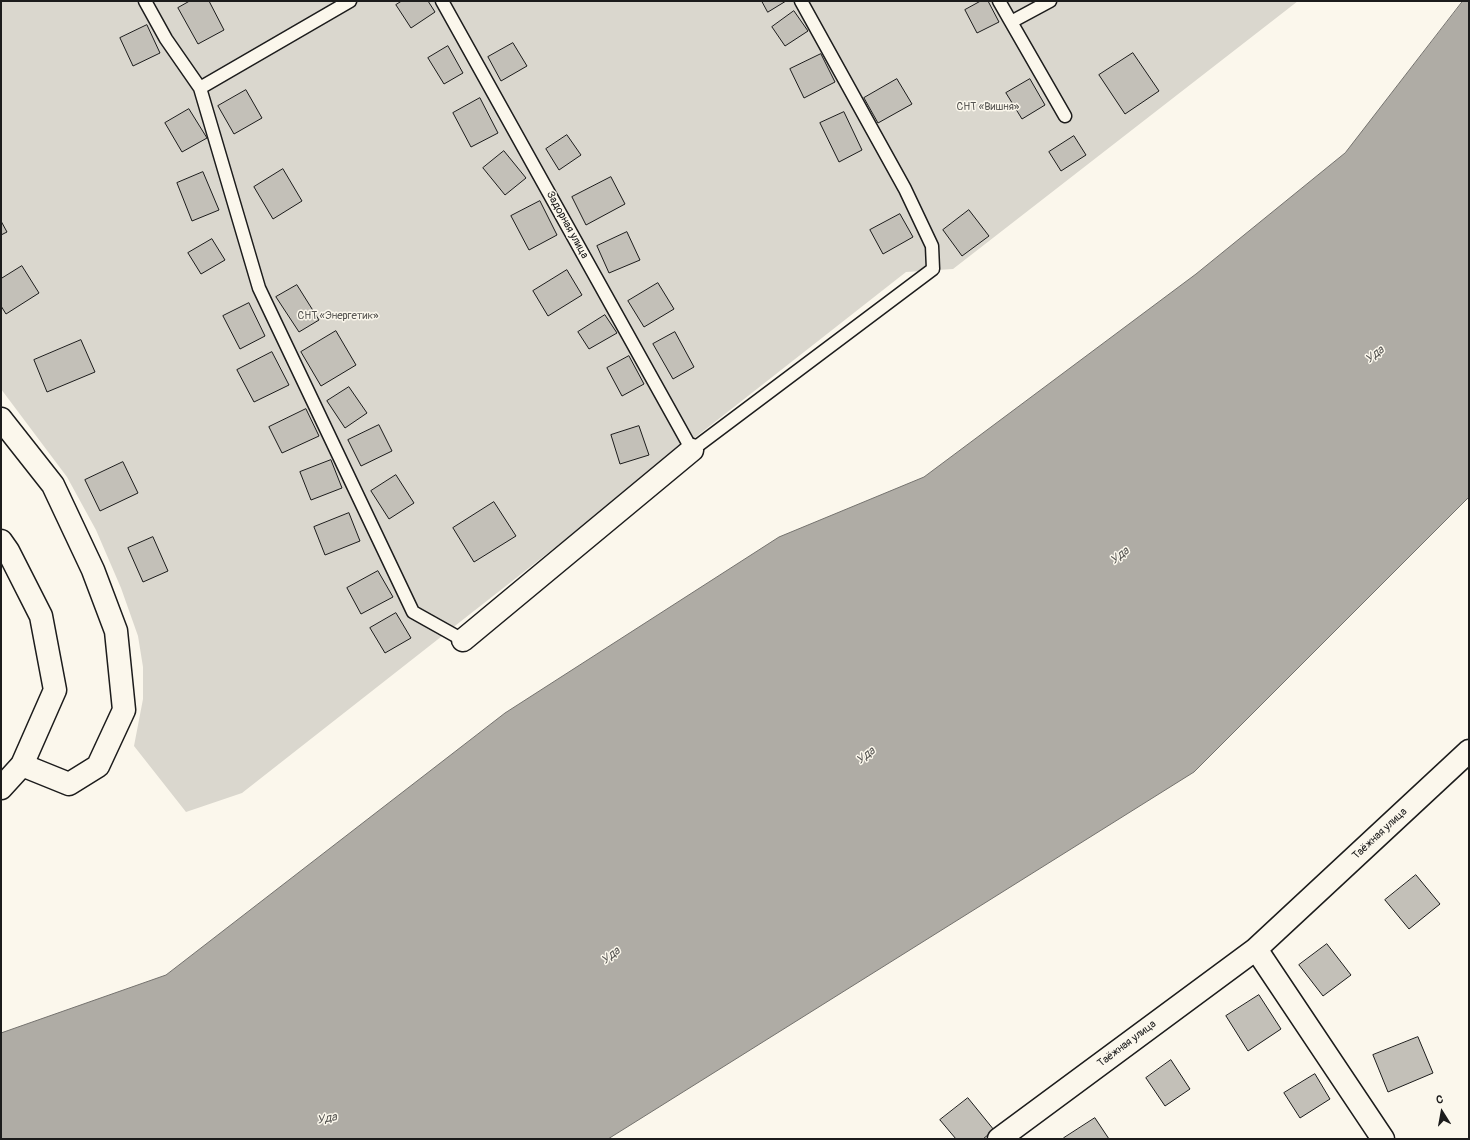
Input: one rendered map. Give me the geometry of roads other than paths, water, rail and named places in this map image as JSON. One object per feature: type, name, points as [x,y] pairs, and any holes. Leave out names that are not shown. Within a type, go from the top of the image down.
[{"type":"street","points":[[1,419],[53,485],[93,570],[116,631],[124,710],[98,766],[69,784],[22,765]]},
{"type":"street","points":[[463,640],[692,450]]},
{"type":"street","points":[[1,541],[8,551],[41,616],[55,690],[22,765],[1,788]]},
{"type":"street","name":"Таёжная улица","points":[[999,1139],[1256,949],[1469,751]]},
{"type":"street","points":[[1256,949],[1383,1139]]},
{"type":"lane","points":[[145,1],[166,39],[200,88],[262,296],[413,612],[463,640]]},
{"type":"lane","points":[[200,88],[350,1]]},
{"type":"lane","name":"Задорная улица","points":[[442,1],[692,450]]},
{"type":"lane","points":[[692,450],[933,269],[932,246],[905,188],[801,1]]},
{"type":"lane","points":[[999,1],[1065,116]]},
{"type":"lane","points":[[1011,22],[1050,1]]},
{"type":"water","name":"Уда","points":[[1463,1],[1469,1],[1469,497],[1194,772],[608,1139],[1,1139],[1,1033],[166,975],[505,713],[779,537],[924,477],[1196,274],[1345,153]]},
{"type":"park label","name":"СНТ «Вишня»","points":[[988,107]]},
{"type":"park label","name":"СНТ «Энергетик»","points":[[338,316]]}]
